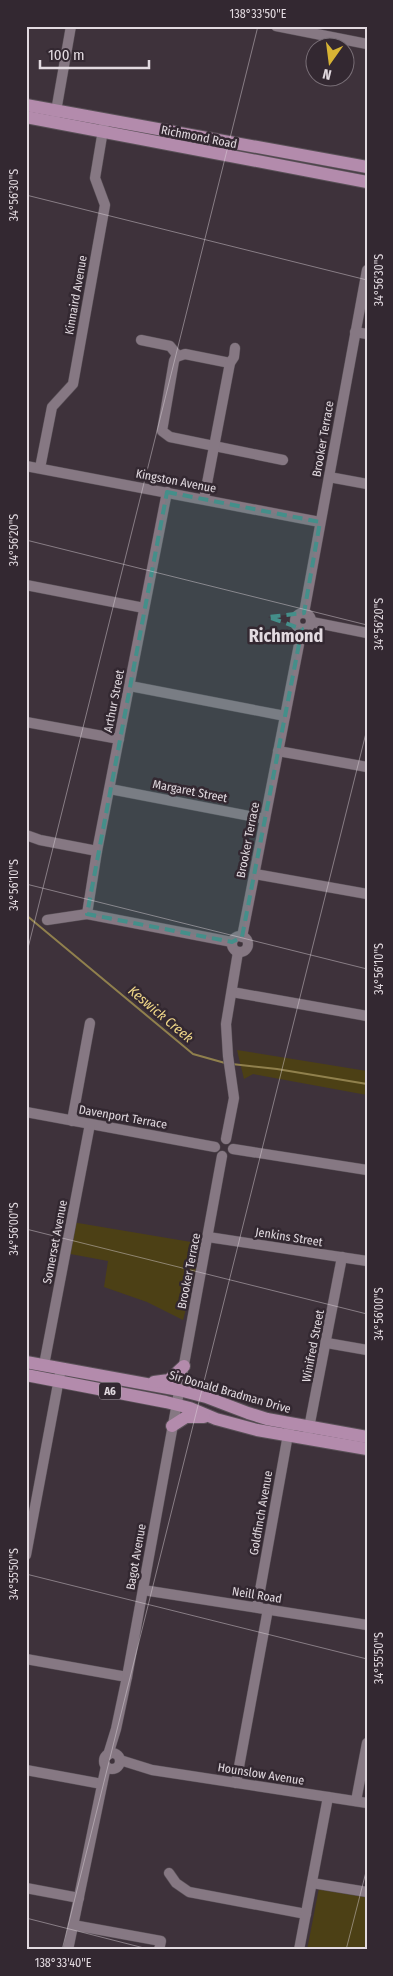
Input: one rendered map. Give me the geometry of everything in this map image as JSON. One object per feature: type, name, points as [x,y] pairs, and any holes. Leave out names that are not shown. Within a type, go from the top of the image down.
[{"type":"main road","name":"Richmond Road","points":[[26,105],[102,133],[367,182]]},
{"type":"main road","name":"Richmond Road","points":[[26,117],[55,116],[105,119],[367,167]]},
{"type":"main road","name":"Sir Donald Bradman Drive","points":[[26,1362],[179,1390],[206,1397],[248,1413],[290,1423],[308,1433],[367,1449]]},
{"type":"main road","points":[[139,1383],[169,1380],[184,1366]]},
{"type":"main road","name":"Sir Donald Bradman Drive","points":[[26,1375],[176,1404],[216,1419],[288,1436],[308,1433],[367,1437]]},
{"type":"main road","points":[[172,1426],[186,1417],[216,1419]]},
{"type":"street","points":[[55,116],[72,26]]},
{"type":"street","points":[[276,26],[367,44]]},
{"type":"street","name":"Kinnaird Avenue","points":[[40,468],[52,407],[73,384],[105,205],[95,178],[105,119]]},
{"type":"street","name":"Brooker Terrace","points":[[304,613],[367,270]]},
{"type":"street","points":[[355,332],[367,334]]},
{"type":"street","points":[[141,340],[170,346],[178,356]]},
{"type":"street","points":[[204,499],[230,364],[234,358],[236,348]]},
{"type":"street","points":[[230,364],[185,354],[178,356],[174,361],[162,431],[170,437],[283,460]]},
{"type":"street","name":"Kingston Avenue","points":[[26,466],[320,522]]},
{"type":"street","points":[[329,477],[367,484]]},
{"type":"street","name":"Arthur Street","points":[[87,914],[97,851],[167,492]]},
{"type":"street","points":[[26,585],[144,608]]},
{"type":"street","points":[[304,613],[311,618],[312,622],[307,628],[302,629],[296,624],[295,619],[304,613]]},
{"type":"street","points":[[312,622],[367,632]]},
{"type":"street","name":"Brooker Terrace","points":[[237,939],[254,874],[302,629]]},
{"type":"street","points":[[130,686],[284,716]]},
{"type":"street","points":[[26,722],[119,739]]},
{"type":"street","points":[[278,751],[367,767]]},
{"type":"street","name":"Margaret Street","points":[[110,789],[265,819]]},
{"type":"street","points":[[26,835],[40,840],[97,851]]},
{"type":"street","points":[[254,874],[367,894]]},
{"type":"street","points":[[47,920],[87,914],[237,939],[232,946],[238,952],[226,1024],[234,1098],[226,1139]]},
{"type":"street","points":[[232,992],[367,1016]]},
{"type":"street","points":[[72,1120],[90,1023]]},
{"type":"street","name":"Davenport Terrace","points":[[26,1112],[215,1146]]},
{"type":"street","name":"Somerset Avenue","points":[[44,1365],[90,1124]]},
{"type":"street","points":[[226,1139],[231,1141],[233,1149],[229,1155],[222,1156],[217,1153],[215,1146],[219,1140],[226,1139]]},
{"type":"street","points":[[233,1149],[367,1170]]},
{"type":"street","name":"Brooker Terrace","points":[[179,1390],[222,1156]]},
{"type":"street","name":"Jenkins Street","points":[[208,1237],[367,1261]]},
{"type":"street","name":"Winifred Street","points":[[308,1433],[342,1257]]},
{"type":"street","points":[[326,1343],[367,1350]]},
{"type":"street","points":[[26,1556],[61,1368]]},
{"type":"street","name":"Bagot Avenue","points":[[68,1950],[110,1767],[179,1390]]},
{"type":"street","name":"Goldfinch Avenue","points":[[236,1783],[290,1423]]},
{"type":"street","name":"Neill Road","points":[[143,1590],[367,1625]]},
{"type":"street","points":[[26,1659],[127,1677]]},
{"type":"street","points":[[356,1801],[367,1744]]},
{"type":"street","name":"Hounslow Avenue","points":[[26,1770],[110,1767],[152,1770],[367,1803]]},
{"type":"street","points":[[299,1950],[328,1797]]},
{"type":"street","points":[[169,1873],[176,1883],[189,1892],[306,1914]]},
{"type":"street","points":[[312,1883],[367,1892]]},
{"type":"street","points":[[26,1888],[79,1898]]},
{"type":"street","points":[[73,1925],[161,1941],[159,1950]]},
{"type":"highlighted area","points":[[167,492],[320,522],[304,613],[268,617],[302,629],[242,937],[232,942],[87,914]]},
{"type":"shaded area","points":[[237,1050],[367,1071],[367,1095],[253,1074],[244,1079]]},
{"type":"shaded area","points":[[72,1222],[203,1244],[183,1320],[147,1302],[104,1287],[108,1261],[65,1253]]},
{"type":"shaded area","points":[[319,1888],[367,1895],[367,1950],[307,1950]]},
{"type":"waterway","name":"Keswick Creek","points":[[26,915],[193,1054],[225,1063]]},
{"type":"waterway","name":"Keswick Creek","points":[[232,1064],[277,1069],[367,1084]]},
{"type":"district","name":"Richmond","points":[[286,636]]}]
